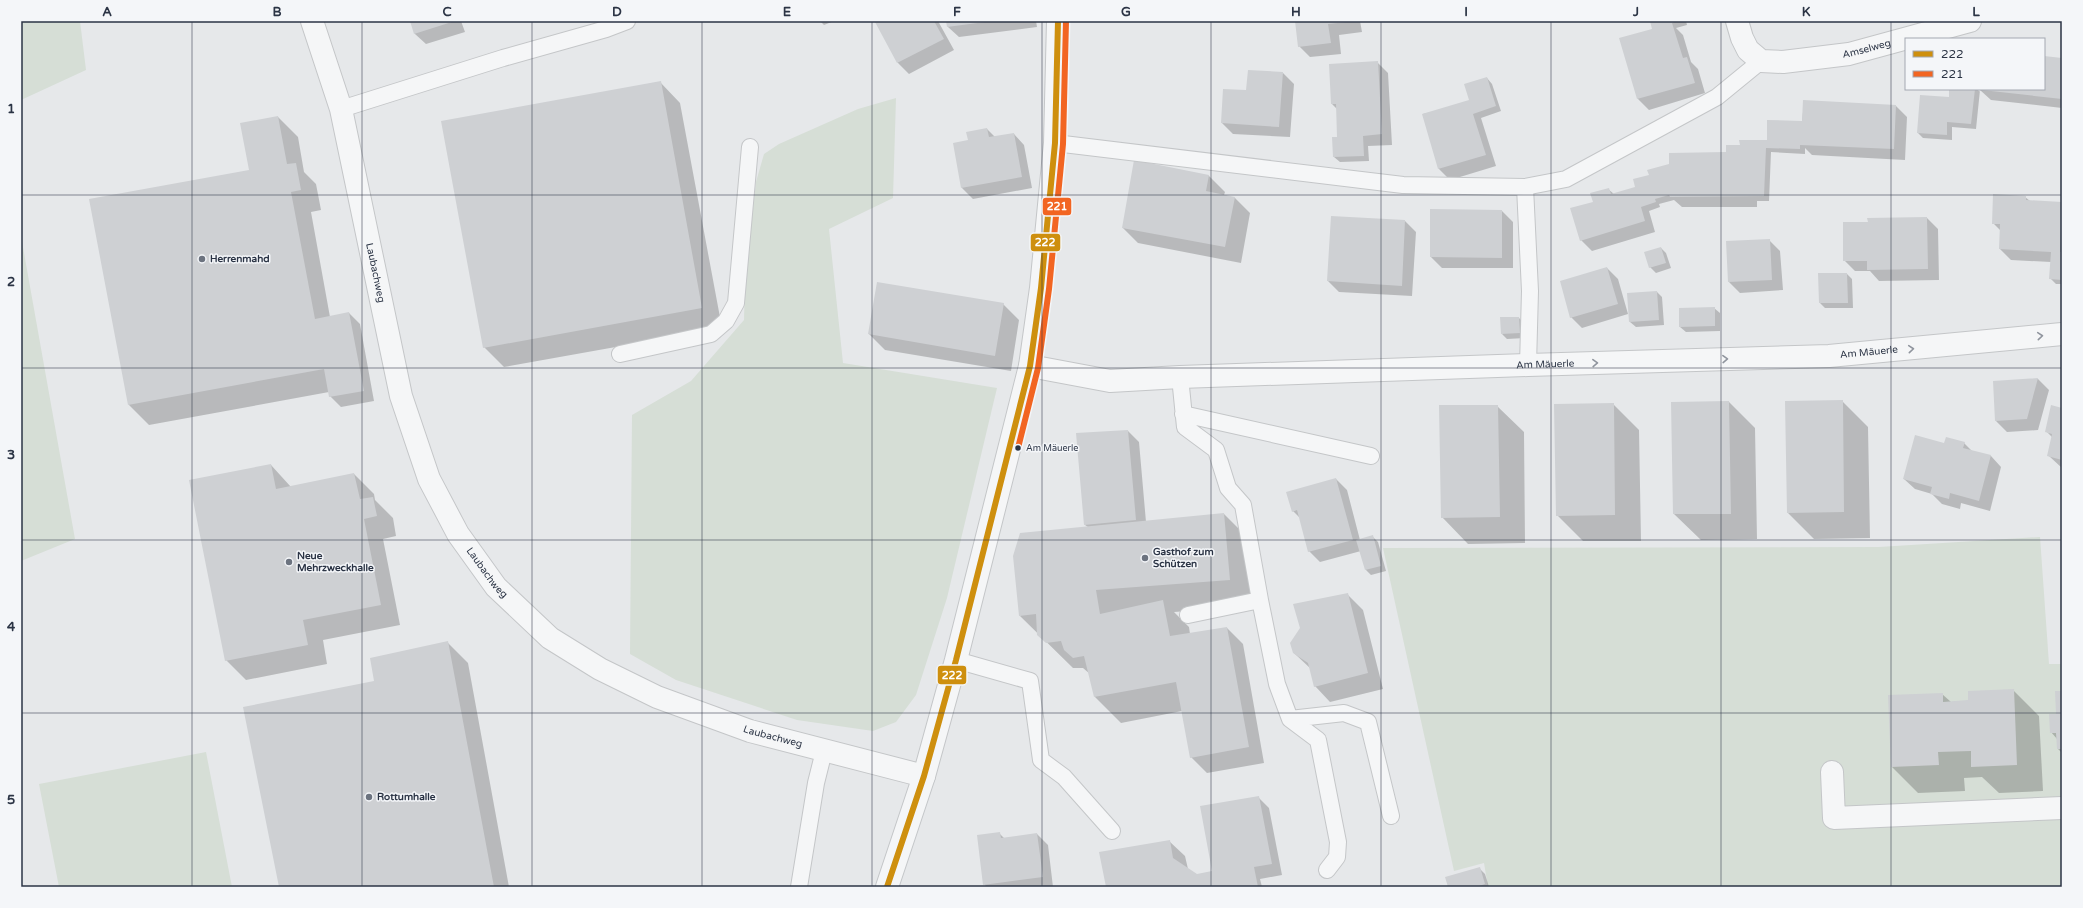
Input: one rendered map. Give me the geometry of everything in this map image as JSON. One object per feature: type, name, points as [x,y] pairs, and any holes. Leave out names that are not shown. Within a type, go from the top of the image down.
[{"type":"street","name":"Laubachweg","points":[[312,21],[341,109],[401,396],[429,479],[458,534],[496,587],[550,638],[600,669],[657,697],[750,732],[924,776]]},
{"type":"street","points":[[887,887],[924,776],[956,660],[1030,366],[1041,288],[1055,142],[1058,21]]},
{"type":"street","points":[[1737,21],[1742,38],[1748,50],[1761,61]]},
{"type":"street","name":"Amselweg","points":[[1908,38],[1970,21]]},
{"type":"street","name":"Amselweg","points":[[1761,61],[1783,62],[1849,54],[1905,39]]},
{"type":"street","name":"Am Mäuerle","points":[[1030,366],[1110,381],[1180,377],[1829,356],[2062,334]]},
{"type":"street","points":[[1832,772],[1834,818],[2062,808]]},
{"type":"lane","points":[[341,109],[503,58],[606,30],[627,21]]},
{"type":"lane","points":[[1055,142],[1402,185],[1525,187],[1566,179],[1717,97],[1761,61]]},
{"type":"lane","points":[[620,354],[711,334],[726,322],[736,302],[750,147]]},
{"type":"lane","points":[[1525,187],[1530,291],[1528,365]]},
{"type":"lane","points":[[1180,377],[1185,427],[1216,450],[1228,488],[1242,505],[1277,684],[1290,719],[1318,740],[1338,842],[1337,857],[1327,870]]},
{"type":"lane","points":[[1183,414],[1371,456]]},
{"type":"lane","points":[[1188,615],[1260,600]]},
{"type":"lane","points":[[956,660],[1030,681],[1041,760],[1064,777],[1112,831]]},
{"type":"lane","points":[[1290,719],[1344,713],[1368,722],[1391,816]]},
{"type":"lane","points":[[799,887],[816,783],[824,751]]},
{"type":"shaded area","points":[[21,21],[80,21],[86,70],[21,100]]},
{"type":"shaded area","points":[[896,98],[893,198],[829,229],[843,363],[997,388],[947,598],[916,695],[896,722],[873,731],[797,720],[676,680],[630,654],[632,415],[691,381],[744,320],[745,281],[756,182],[764,154],[779,144],[858,109]]},
{"type":"shaded area","points":[[21,236],[75,539],[21,561]]},
{"type":"shaded area","points":[[2040,537],[2049,664],[2062,664],[2062,887],[1488,887],[1484,863],[1454,871],[1383,548],[1879,547]]},
{"type":"shaded area","points":[[206,752],[232,887],[59,887],[39,784]]},
{"type":"building","points":[[410,21],[455,21],[414,34]]},
{"type":"building","points":[[934,21],[944,39],[897,63],[875,22]]},
{"type":"building","points":[[946,21],[985,21],[985,22],[947,27]]},
{"type":"building","points":[[1295,21],[1347,22],[1328,24],[1331,43],[1298,47]]},
{"type":"building","points":[[1650,21],[1677,21],[1672,23],[1683,58],[1687,57],[1695,83],[1637,99],[1619,38],[1652,29]]},
{"type":"building","points":[[2045,56],[2062,58],[2062,99],[1982,90],[2045,90]]},
{"type":"building","points":[[1378,61],[1382,134],[1363,136],[1364,156],[1333,157],[1332,137],[1337,137],[1336,104],[1331,104],[1329,64]]},
{"type":"building","points":[[1248,70],[1283,72],[1279,127],[1221,123],[1223,89],[1246,90]]},
{"type":"building","points":[[1487,77],[1496,106],[1473,114],[1486,155],[1438,169],[1422,114],[1469,100],[1464,84]]},
{"type":"building","points":[[661,81],[702,308],[483,348],[441,121]]},
{"type":"building","points":[[1949,90],[1975,90],[1971,124],[1947,122],[1947,135],[1917,133],[1920,95],[1949,97]]},
{"type":"building","points":[[1803,100],[1896,105],[1894,149],[1800,145],[1800,149],[1766,148],[1764,196],[1670,197],[1669,195],[1655,199],[1656,202],[1641,207],[1645,221],[1580,241],[1570,208],[1593,202],[1590,193],[1609,188],[1611,194],[1635,187],[1633,179],[1649,175],[1647,170],[1669,164],[1669,153],[1726,152],[1726,145],[1740,145],[1739,140],[1767,140],[1767,120],[1802,121]]},
{"type":"building","name":"Herrenmahd","points":[[278,116],[287,164],[296,163],[301,190],[291,192],[315,319],[349,312],[364,391],[329,397],[324,369],[128,405],[89,199],[249,170],[240,123]]},
{"type":"building","points":[[987,128],[989,137],[1014,133],[1022,177],[961,188],[953,143],[968,140],[966,132]]},
{"type":"building","points":[[1134,160],[1209,175],[1206,191],[1235,197],[1225,247],[1122,228]]},
{"type":"building","points":[[1993,194],[2026,196],[2026,200],[2062,202],[2060,252],[2062,252],[2062,280],[2049,279],[2051,252],[1999,249],[2000,224],[1992,224]]},
{"type":"building","points":[[1430,209],[1502,210],[1502,258],[1430,257]]},
{"type":"building","points":[[1331,216],[1405,220],[1402,286],[1327,281]]},
{"type":"building","points":[[1927,217],[1928,269],[1867,270],[1867,261],[1843,261],[1843,222],[1868,222],[1867,218]]},
{"type":"building","points":[[1770,239],[1772,280],[1728,282],[1726,241]]},
{"type":"building","points":[[1661,247],[1666,263],[1649,268],[1644,252]]},
{"type":"building","points":[[1607,267],[1618,304],[1570,318],[1560,281]]},
{"type":"building","points":[[1818,273],[1847,273],[1848,303],[1819,303]]},
{"type":"building","points":[[877,282],[1004,303],[995,356],[868,334]]},
{"type":"building","points":[[1657,291],[1659,320],[1629,322],[1627,293]]},
{"type":"building","points":[[1715,307],[1715,326],[1679,327],[1679,308]]},
{"type":"building","points":[[1500,317],[1519,317],[1520,333],[1501,334]]},
{"type":"building","points":[[2038,378],[2027,419],[1995,421],[1993,381]]},
{"type":"building","points":[[1843,400],[1844,512],[1787,513],[1785,401]]},
{"type":"building","points":[[1729,401],[1731,514],[1673,514],[1671,402]]},
{"type":"building","points":[[1614,403],[1615,515],[1556,516],[1554,404]]},
{"type":"building","points":[[1439,405],[1498,405],[1500,517],[1441,518]]},
{"type":"building","points":[[2051,405],[2062,408],[2062,460],[2047,456],[2052,434],[2045,432]]},
{"type":"building","points":[[1128,430],[1136,520],[1084,525],[1076,433]]},
{"type":"building","points":[[1915,435],[1944,443],[1946,437],[1965,442],[1963,448],[1991,455],[1979,501],[1950,493],[1949,499],[1930,494],[1932,487],[1903,479]]},
{"type":"building","name":"Neue Mehrzweckhalle","points":[[271,464],[276,489],[354,473],[360,499],[373,497],[377,516],[364,519],[381,605],[303,620],[308,645],[225,661],[189,480]]},
{"type":"building","points":[[1336,478],[1353,540],[1308,552],[1297,510],[1292,512],[1286,492]]},
{"type":"building","points":[[1224,513],[1230,580],[1096,590],[1100,614],[1163,600],[1170,636],[1227,627],[1249,747],[1190,758],[1176,682],[1094,697],[1084,656],[1073,658],[1064,650],[1061,641],[1046,643],[1037,635],[1036,614],[1019,616],[1013,556],[1020,533]]},
{"type":"building","points":[[1373,535],[1381,566],[1365,570],[1356,540]]},
{"type":"building","points":[[1348,593],[1368,673],[1314,687],[1308,663],[1293,653],[1290,643],[1300,628],[1293,604]]},
{"type":"building","name":"Rottumhalle","points":[[448,641],[494,887],[279,887],[243,707],[374,681],[370,658]]},
{"type":"building","points":[[2014,689],[2017,765],[1971,767],[1971,751],[1938,752],[1939,765],[1891,767],[1888,695],[1943,693],[1943,702],[1968,700],[1968,691]]},
{"type":"building","points":[[2055,691],[2062,691],[2062,749],[2057,749],[2056,733],[2050,733],[2049,714],[2056,714]]},
{"type":"building","points":[[1259,796],[1272,864],[1254,867],[1258,887],[1106,887],[1099,852],[1170,840],[1173,858],[1197,874],[1212,871],[1200,806]]},
{"type":"building","points":[[1000,832],[1001,838],[1037,833],[1043,877],[983,885],[977,835]]},
{"type":"building","points":[[1480,867],[1485,884],[1476,887],[1448,887],[1445,877]]},
{"type":"transit line","name":"222","points":[[887,887],[924,776],[956,660],[1030,366],[1041,288],[1055,143],[1058,21]]},
{"type":"transit line","name":"221","points":[[1018,448],[1038,368],[1049,289],[1063,144],[1066,21]]},
{"type":"place","name":"Herrenmahd","points":[[202,259]]},
{"type":"place","name":"Am Mäuerle","points":[[1018,448]]},
{"type":"place","name":"Gasthof zum Schützen","points":[[1145,558]]},
{"type":"place","name":"Neue Mehrzweckhalle","points":[[289,562]]},
{"type":"place","name":"Rottumhalle","points":[[369,797]]}]
